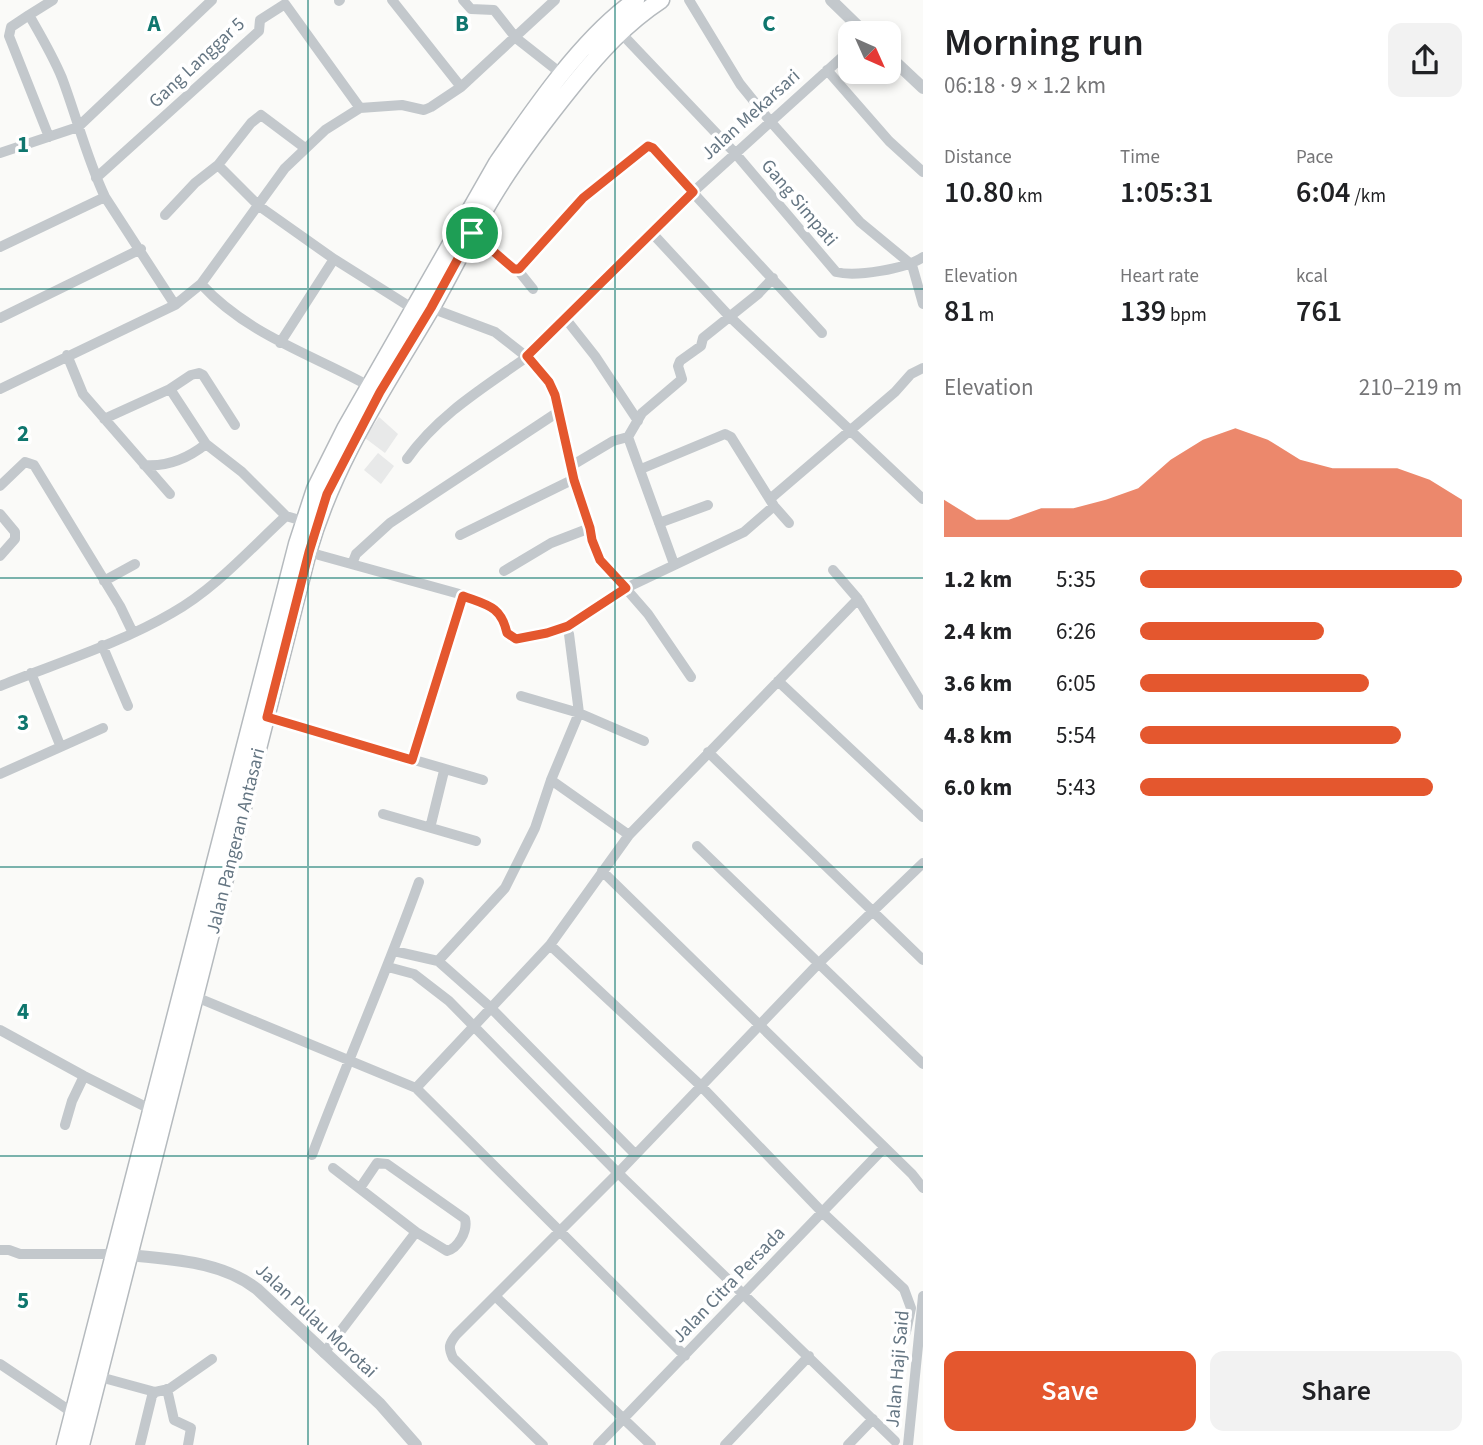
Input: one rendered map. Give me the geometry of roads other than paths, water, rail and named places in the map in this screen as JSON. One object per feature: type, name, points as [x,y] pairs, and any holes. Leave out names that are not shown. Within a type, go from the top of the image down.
[{"type":"main road","name":"Jalan Pangeran Antasari","points":[[233,819],[267,717],[320,512],[341,466],[498,163],[598,32],[636,0]]},
{"type":"main road","name":"Jalan Pangeran Antasari","points":[[65,1445],[195,1000],[228,841],[303,521],[330,459],[369,386],[423,309],[534,134],[620,31],[661,0]]},
{"type":"main road","name":"Jalan Pangeran Antasari","points":[[81,1445],[100,1377],[152,1110],[228,841]]},
{"type":"street","points":[[49,137],[5,35],[16,22],[54,0]]},
{"type":"street","points":[[0,153],[78,127],[212,0]]},
{"type":"street","points":[[392,0],[461,87]]},
{"type":"street","points":[[463,0],[471,9],[494,10],[516,38],[563,75]]},
{"type":"street","points":[[689,0],[740,84],[770,121],[860,222],[912,265],[923,304]]},
{"type":"street","points":[[831,0],[853,21]]},
{"type":"street","points":[[0,388],[175,305],[201,284],[285,168],[325,130],[360,108],[402,105],[424,110],[461,87],[516,38],[551,1]]},
{"type":"street","name":"Gang Langgar 5","points":[[96,178],[259,31],[260,20],[285,4],[360,108]]},
{"type":"street","points":[[29,15],[62,78],[105,197],[175,305]]},
{"type":"street","name":"Gang Simpati","points":[[620,31],[735,153],[832,269],[839,273],[912,265]]},
{"type":"street","name":"Jalan Mekarsari","points":[[407,459],[422,438],[447,413],[527,356],[693,192],[838,60]]},
{"type":"street","points":[[901,67],[923,88]]},
{"type":"street","points":[[827,70],[889,141],[923,172]]},
{"type":"street","points":[[165,215],[195,183],[218,165],[251,123],[261,115],[305,148]]},
{"type":"street","points":[[517,269],[534,254],[583,198],[647,147],[653,148],[822,333]]},
{"type":"street","points":[[218,165],[258,206],[334,259],[423,309],[495,332],[527,356],[549,382],[574,480],[600,560],[648,614],[691,677]]},
{"type":"street","points":[[0,247],[105,197]]},
{"type":"street","points":[[472,233],[517,269],[533,289]]},
{"type":"street","points":[[652,233],[729,316],[923,499]]},
{"type":"street","points":[[0,318],[141,250]]},
{"type":"street","points":[[912,265],[923,257]]},
{"type":"street","points":[[280,343],[334,259]]},
{"type":"street","points":[[571,466],[613,441],[628,437],[642,413],[682,379],[678,366],[680,361],[701,346],[703,338],[758,294],[773,278]]},
{"type":"street","points":[[201,284],[216,300],[280,343],[317,362],[345,372],[369,386]]},
{"type":"street","points":[[565,318],[595,356],[638,421]]},
{"type":"street","points":[[67,355],[83,394],[170,494]]},
{"type":"street","points":[[309,552],[463,596],[497,610],[505,622],[507,633],[516,639],[547,633],[568,626],[626,588],[744,532],[911,374],[923,369]]},
{"type":"street","points":[[104,419],[200,373],[235,425]]},
{"type":"street","points":[[170,389],[206,444],[242,472],[286,516],[303,521]]},
{"type":"street","points":[[352,564],[363,547],[401,515],[558,412]]},
{"type":"street","points":[[641,468],[725,433],[731,437],[772,503],[789,523]]},
{"type":"street","points":[[628,437],[674,564]]},
{"type":"street","points":[[144,465],[161,467],[195,453],[206,444]]},
{"type":"street","points":[[0,486],[25,462],[34,465],[133,633]]},
{"type":"street","points":[[460,535],[574,480]]},
{"type":"street","points":[[659,523],[708,505]]},
{"type":"street","points":[[0,514],[15,532],[15,539],[0,556]]},
{"type":"street","points":[[0,686],[133,633],[173,612],[203,592],[286,516]]},
{"type":"street","points":[[504,571],[551,543],[590,528]]},
{"type":"street","points":[[104,581],[135,564]]},
{"type":"street","points":[[833,570],[858,599],[923,705]]},
{"type":"street","points":[[412,760],[463,596]]},
{"type":"street","points":[[416,1088],[550,945],[629,835],[858,599]]},
{"type":"street","points":[[438,961],[505,888],[535,828],[551,780],[579,713],[569,634]]},
{"type":"street","points":[[102,645],[128,706]]},
{"type":"street","points":[[31,673],[60,745]]},
{"type":"street","points":[[778,681],[923,817]]},
{"type":"street","points":[[521,696],[579,713],[644,741]]},
{"type":"street","points":[[267,717],[444,771],[483,780]]},
{"type":"street","points":[[0,774],[103,728]]},
{"type":"street","points":[[708,752],[923,960]]},
{"type":"street","points":[[432,828],[444,771]]},
{"type":"street","points":[[551,780],[629,835]]},
{"type":"street","points":[[383,814],[476,841]]},
{"type":"street","points":[[698,846],[923,1064]]},
{"type":"street","points":[[542,1445],[453,1358],[449,1348],[456,1335],[561,1232],[700,1084],[760,1027],[819,962],[923,863]]},
{"type":"street","points":[[602,871],[883,1149],[912,1174],[923,1188]]},
{"type":"street","points":[[312,1155],[348,1060],[388,967],[419,882]]},
{"type":"street","points":[[550,945],[700,1084],[823,1213],[907,1294],[911,1308],[906,1332]]},
{"type":"street","points":[[394,951],[438,961],[490,1007],[634,1156]]},
{"type":"street","points":[[388,967],[414,974],[449,1001],[743,1295],[895,1441]]},
{"type":"street","points":[[195,1000],[416,1088],[685,1356]]},
{"type":"street","points":[[0,1030],[152,1110]]},
{"type":"street","points":[[65,1125],[72,1101],[84,1076]]},
{"type":"street","name":"Jalan Citra Persada","points":[[598,1445],[883,1149]]},
{"type":"street","points":[[333,1168],[416,1232],[447,1251],[455,1246],[466,1229],[465,1219],[387,1164],[377,1163],[360,1188]]},
{"type":"street","points":[[912,1174],[923,1180]]},
{"type":"street","points":[[324,1353],[416,1232]]},
{"type":"street","points":[[0,1250],[20,1254],[122,1255]]},
{"type":"street","name":"Jalan Pulau Morotai","points":[[122,1255],[181,1261],[223,1269],[241,1276],[380,1404],[416,1445]]},
{"type":"street","points":[[495,1296],[651,1445]]},
{"type":"street","name":"Jalan Haji Said","points":[[908,1445],[918,1409],[923,1296]]},
{"type":"street","points":[[725,1445],[809,1356]]},
{"type":"street","points":[[100,1377],[155,1392],[167,1389],[212,1359]]},
{"type":"street","points":[[0,1364],[73,1413]]},
{"type":"street","points":[[167,1389],[174,1420],[191,1428],[188,1445]]},
{"type":"street","points":[[140,1445],[155,1392]]},
{"type":"street","points":[[848,1445],[873,1419]]}]
